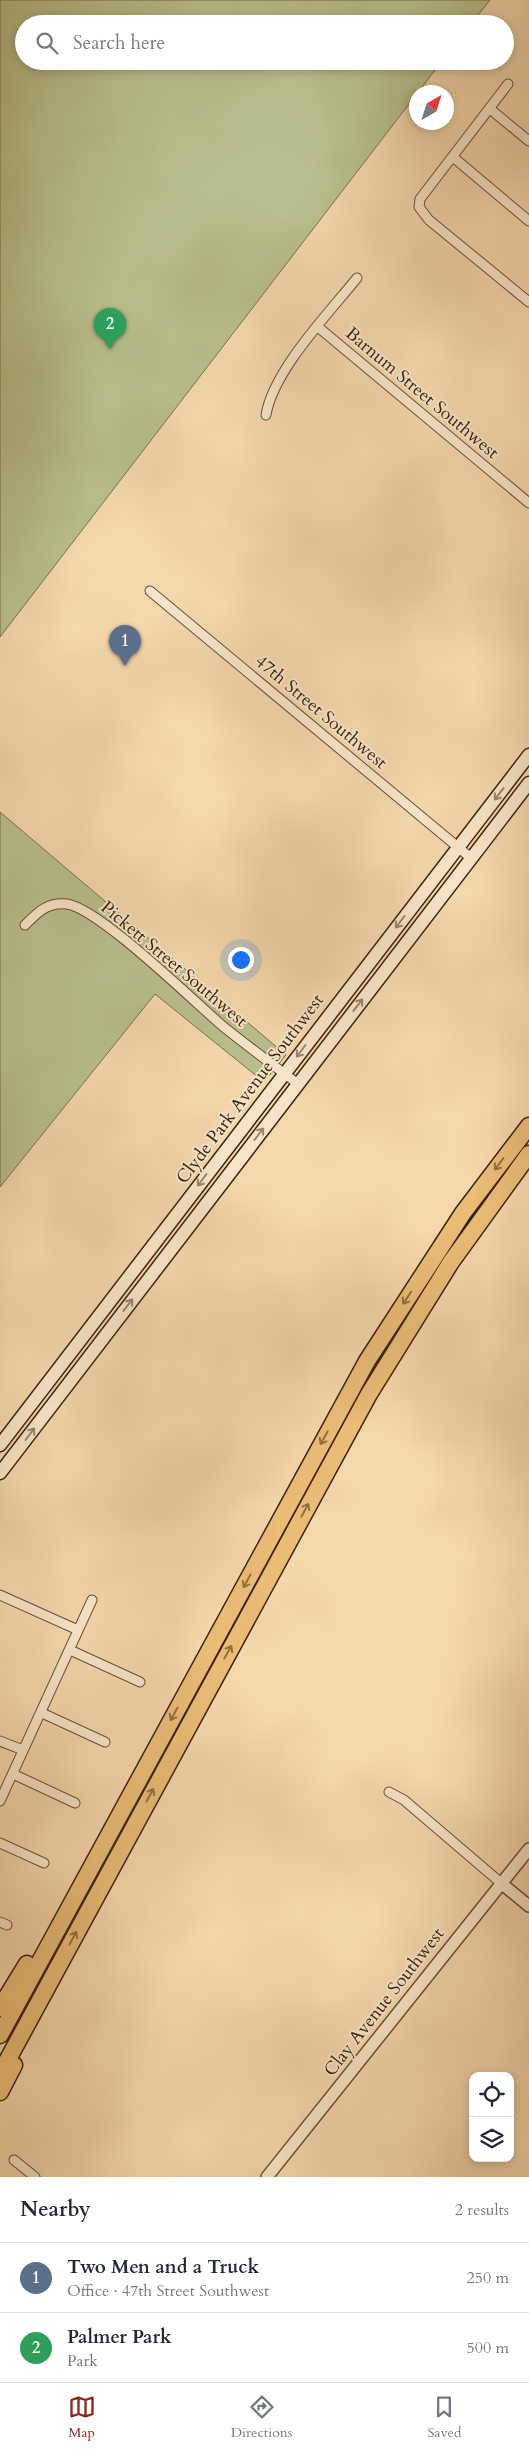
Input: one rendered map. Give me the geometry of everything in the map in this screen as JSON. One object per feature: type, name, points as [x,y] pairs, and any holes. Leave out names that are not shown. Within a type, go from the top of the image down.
[{"type":"highway","points":[[0,2035],[367,1361],[452,1229],[529,1126]]},
{"type":"highway","points":[[0,2074],[369,1394],[451,1262],[529,1154]]},
{"type":"highway","points":[[0,2008],[104,1842]]},
{"type":"highway","points":[[0,2092],[63,1958]]},
{"type":"main road","name":"Clyde Park Avenue Southwest","points":[[0,1445],[529,755]]},
{"type":"main road","name":"Clyde Park Avenue Southwest","points":[[0,1473],[529,784]]},
{"type":"main road","points":[[232,1140],[246,1152]]},
{"type":"main road","points":[[92,1324],[106,1334]]},
{"type":"street","points":[[508,84],[420,199],[419,207],[429,220],[529,302]]},
{"type":"street","points":[[490,109],[529,141]]},
{"type":"street","points":[[453,157],[529,220]]},
{"type":"street","points":[[266,415],[268,398],[275,384],[357,278]]},
{"type":"street","name":"Barnum Street Southwest","points":[[318,327],[529,503]]},
{"type":"street","name":"47th Street Southwest","points":[[150,591],[471,858]]},
{"type":"street","name":"Pickett Street Southwest","points":[[25,925],[43,907],[60,904],[80,908],[107,926],[226,1028],[298,1084]]},
{"type":"street","points":[[0,1596],[78,1630]]},
{"type":"street","points":[[0,1801],[42,1713],[92,1600]]},
{"type":"street","points":[[70,1650],[140,1682]]},
{"type":"street","points":[[42,1713],[105,1742]]},
{"type":"street","points":[[0,1742],[23,1750]]},
{"type":"street","points":[[12,1774],[75,1803]]},
{"type":"street","points":[[389,1792],[404,1800],[529,1906]]},
{"type":"street","points":[[0,1843],[44,1863]]},
{"type":"street","name":"Clay Avenue Southwest","points":[[267,2177],[529,1850]]},
{"type":"street","points":[[14,2160],[35,2177]]},
{"type":"green space","points":[[0,0],[490,0],[478,15],[15,15],[15,70],[435,70],[424,85],[409,85],[409,104],[0,637]]},
{"type":"green space","points":[[0,812],[286,1055],[264,1082],[155,994],[0,1187]]},
{"type":"place","name":"Palmer Park","points":[[110,349]]},
{"type":"place","name":"Two Men and a Truck","points":[[125,666]]}]
